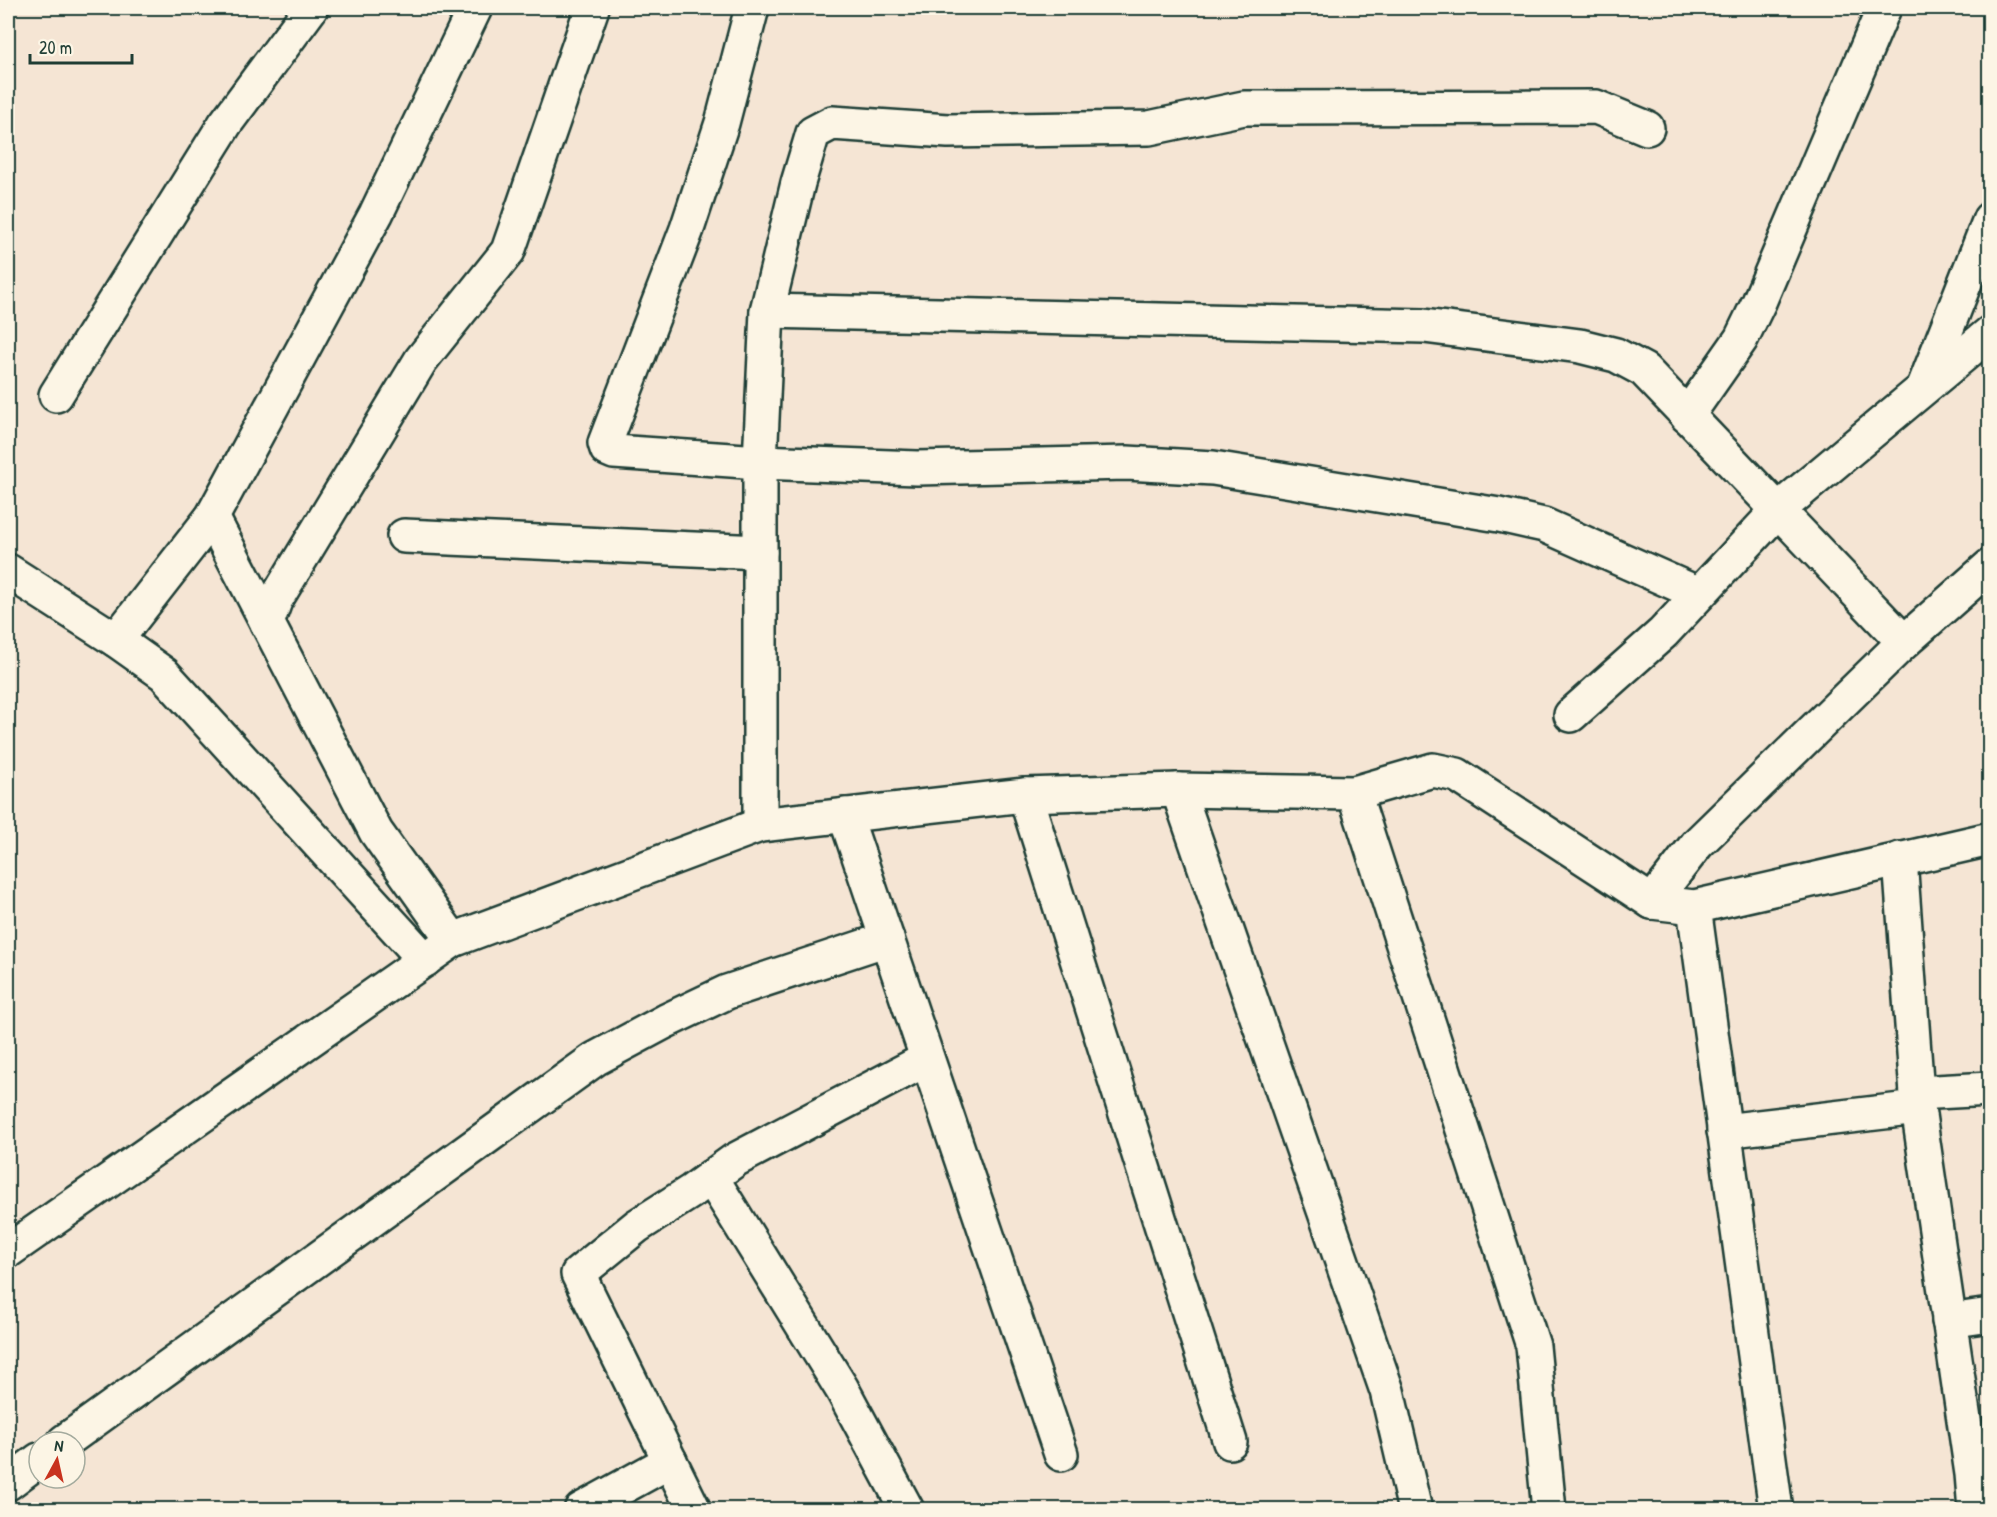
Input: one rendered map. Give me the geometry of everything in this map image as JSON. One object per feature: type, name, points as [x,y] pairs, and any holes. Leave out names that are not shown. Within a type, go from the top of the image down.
[{"type":"street","points":[[56,395],[225,124],[311,8]]},
{"type":"street","points":[[116,640],[212,517],[376,214],[475,8]]},
{"type":"street","points":[[267,623],[275,601],[421,360],[508,251],[592,8]]},
{"type":"street","points":[[752,8],[722,123],[690,219],[605,443],[607,449],[614,452],[760,462],[916,468],[1127,463],[1213,468],[1544,525],[1699,594]]},
{"type":"street","points":[[1687,416],[1741,339],[1759,302],[1884,8]]},
{"type":"street","points":[[760,825],[760,462],[767,311],[798,183],[813,133],[832,123],[948,131],[1149,128],[1244,108],[1596,107],[1647,128]]},
{"type":"street","points":[[1923,389],[1989,219]]},
{"type":"street","points":[[767,311],[1424,326],[1580,346],[1616,356],[1644,370],[1904,642]]},
{"type":"street","points":[[1571,715],[1663,633],[1778,510],[1989,333]]},
{"type":"street","points":[[212,517],[376,832],[453,940]]},
{"type":"street","points":[[404,536],[760,552]]},
{"type":"street","points":[[1652,902],[1697,844],[1904,642],[1989,566]]},
{"type":"street","points":[[8,571],[116,640],[164,674],[425,960]]},
{"type":"street","points":[[8,1251],[453,940],[760,825],[1025,795],[1178,790],[1354,793],[1433,770],[1457,775],[1652,902],[1694,907],[1989,839]]},
{"type":"street","points":[[1178,790],[1387,1391],[1415,1509]]},
{"type":"street","points":[[1354,793],[1533,1346],[1549,1509]]},
{"type":"street","points":[[1025,795],[1230,1442]]},
{"type":"street","points":[[845,815],[1060,1454]]},
{"type":"street","points":[[1900,859],[1917,1100],[1972,1474],[1975,1509]]},
{"type":"street","points":[[1694,907],[1776,1509]]},
{"type":"street","points":[[81,1430],[596,1059],[666,1021],[727,992],[887,939]]},
{"type":"street","points":[[694,1509],[578,1274],[637,1226],[735,1160],[927,1059]]},
{"type":"street","points":[[1724,1131],[1989,1089]]},
{"type":"street","points":[[711,1177],[842,1389],[908,1509]]},
{"type":"street","points":[[1949,1321],[1989,1315]]},
{"type":"street","points":[[581,1509],[670,1461]]},
{"type":"street","points":[[8,1482],[27,1469]]}]
